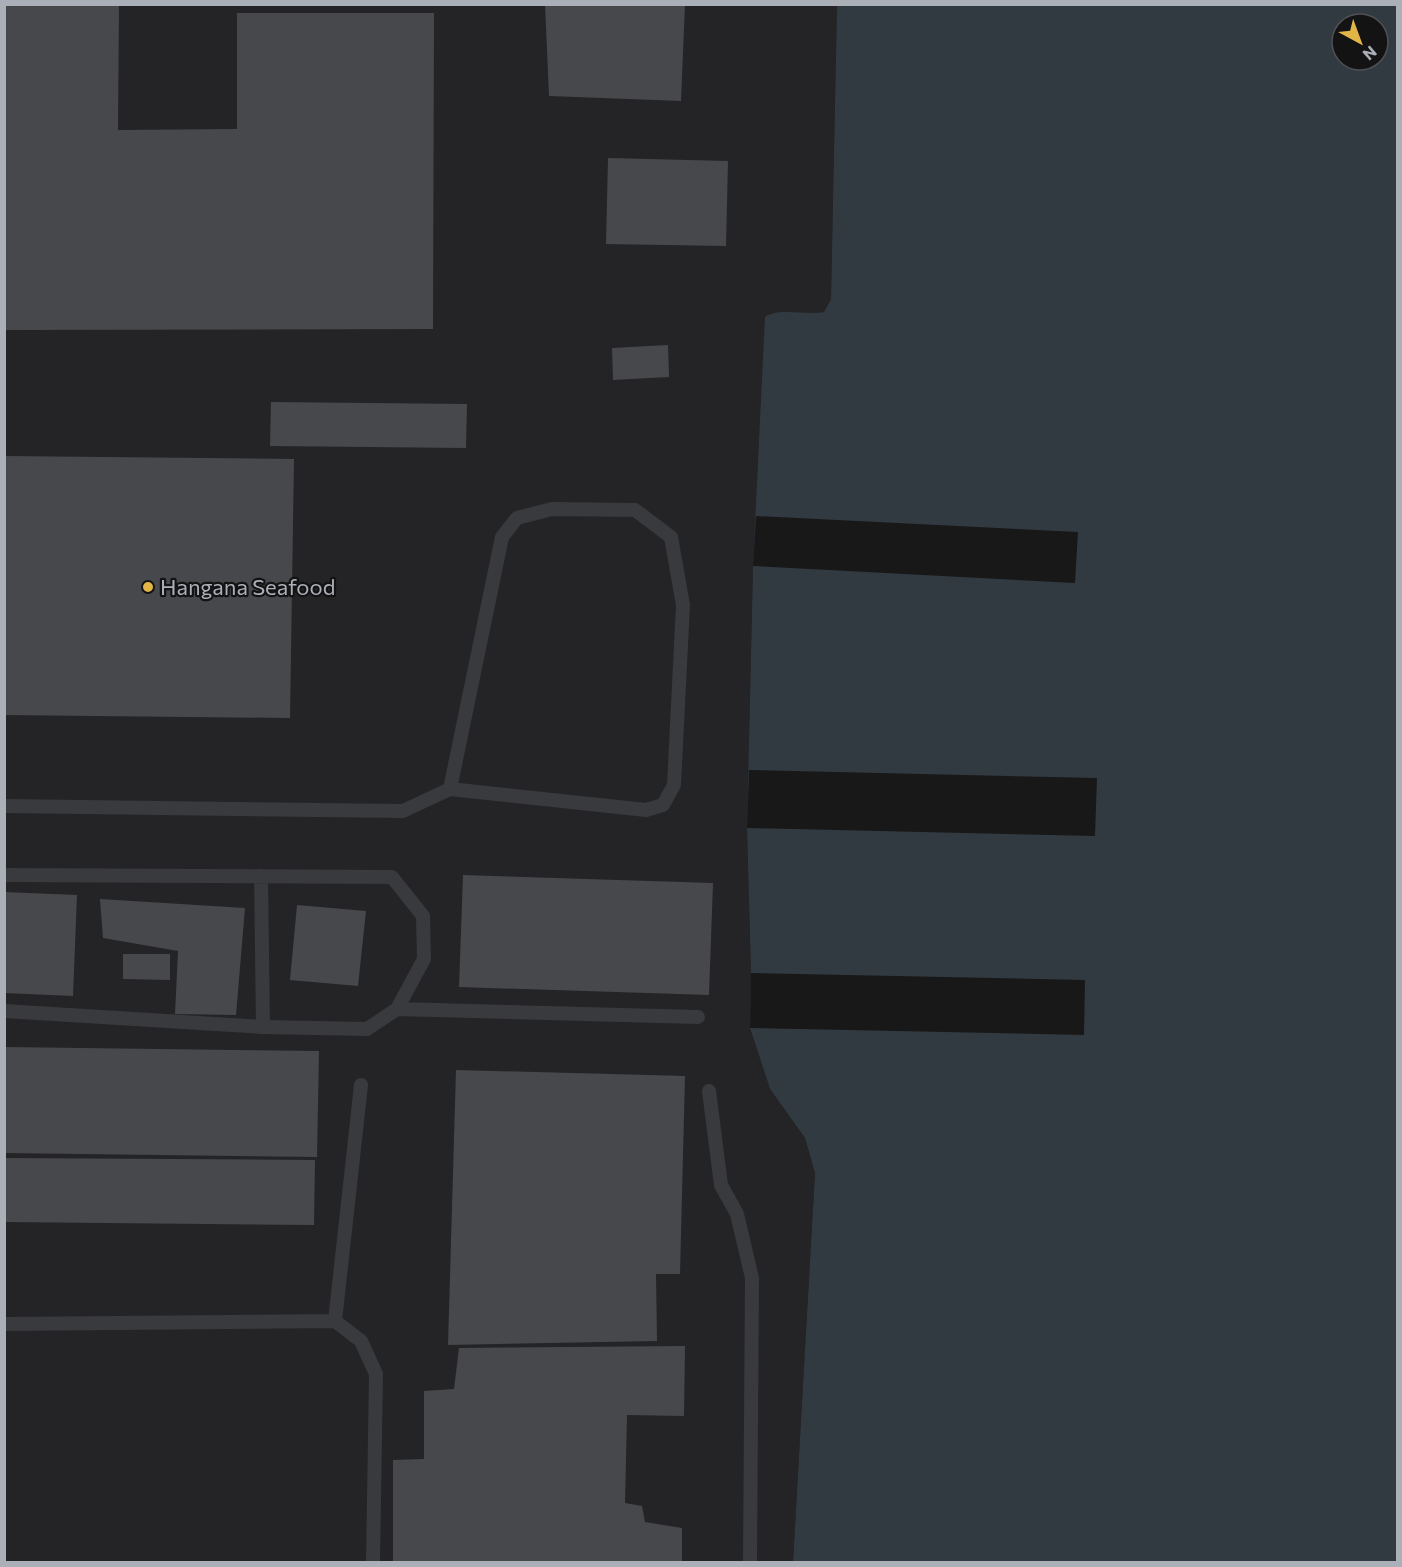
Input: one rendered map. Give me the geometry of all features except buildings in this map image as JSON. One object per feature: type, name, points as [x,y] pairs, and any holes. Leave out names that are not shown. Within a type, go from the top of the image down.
[{"type":"lane","points":[[4,806],[403,811],[450,789],[646,810],[663,805],[674,785],[683,605],[671,537],[635,510],[552,509],[517,518],[502,537],[450,789]]},
{"type":"lane","points":[[4,875],[392,877],[423,916],[424,959],[397,1009],[367,1029],[263,1027],[4,1011]]},
{"type":"lane","points":[[261,876],[263,1027]]},
{"type":"lane","points":[[397,1009],[698,1017]]},
{"type":"lane","points":[[334,1321],[361,1085]]},
{"type":"lane","points":[[709,1091],[721,1185],[737,1214],[752,1278],[750,1563]]},
{"type":"lane","points":[[4,1324],[334,1321],[361,1341],[376,1374],[373,1563]]},
{"type":"shaded area","points":[[5,5],[837,5],[831,299],[824,312],[812,314],[756,516],[753,566],[747,828],[751,973],[750,1028],[770,1089],[805,1138],[815,1173],[793,1562],[5,1562]]},
{"type":"shaded area","points":[[837,5],[1397,5],[1397,1562],[793,1562],[815,1173],[805,1138],[770,1089],[750,1028],[751,973],[747,828],[753,566],[765,317],[785,312],[824,312],[831,299]]},
{"type":"pier","points":[[756,516],[1078,532],[1075,583],[753,566]]},
{"type":"pier","points":[[749,770],[1097,778],[1095,836],[747,828]]},
{"type":"pier","points":[[751,973],[1085,980],[1084,1035],[750,1028]]},
{"type":"place","name":"Hangana Seafood","points":[[148,587]]}]
